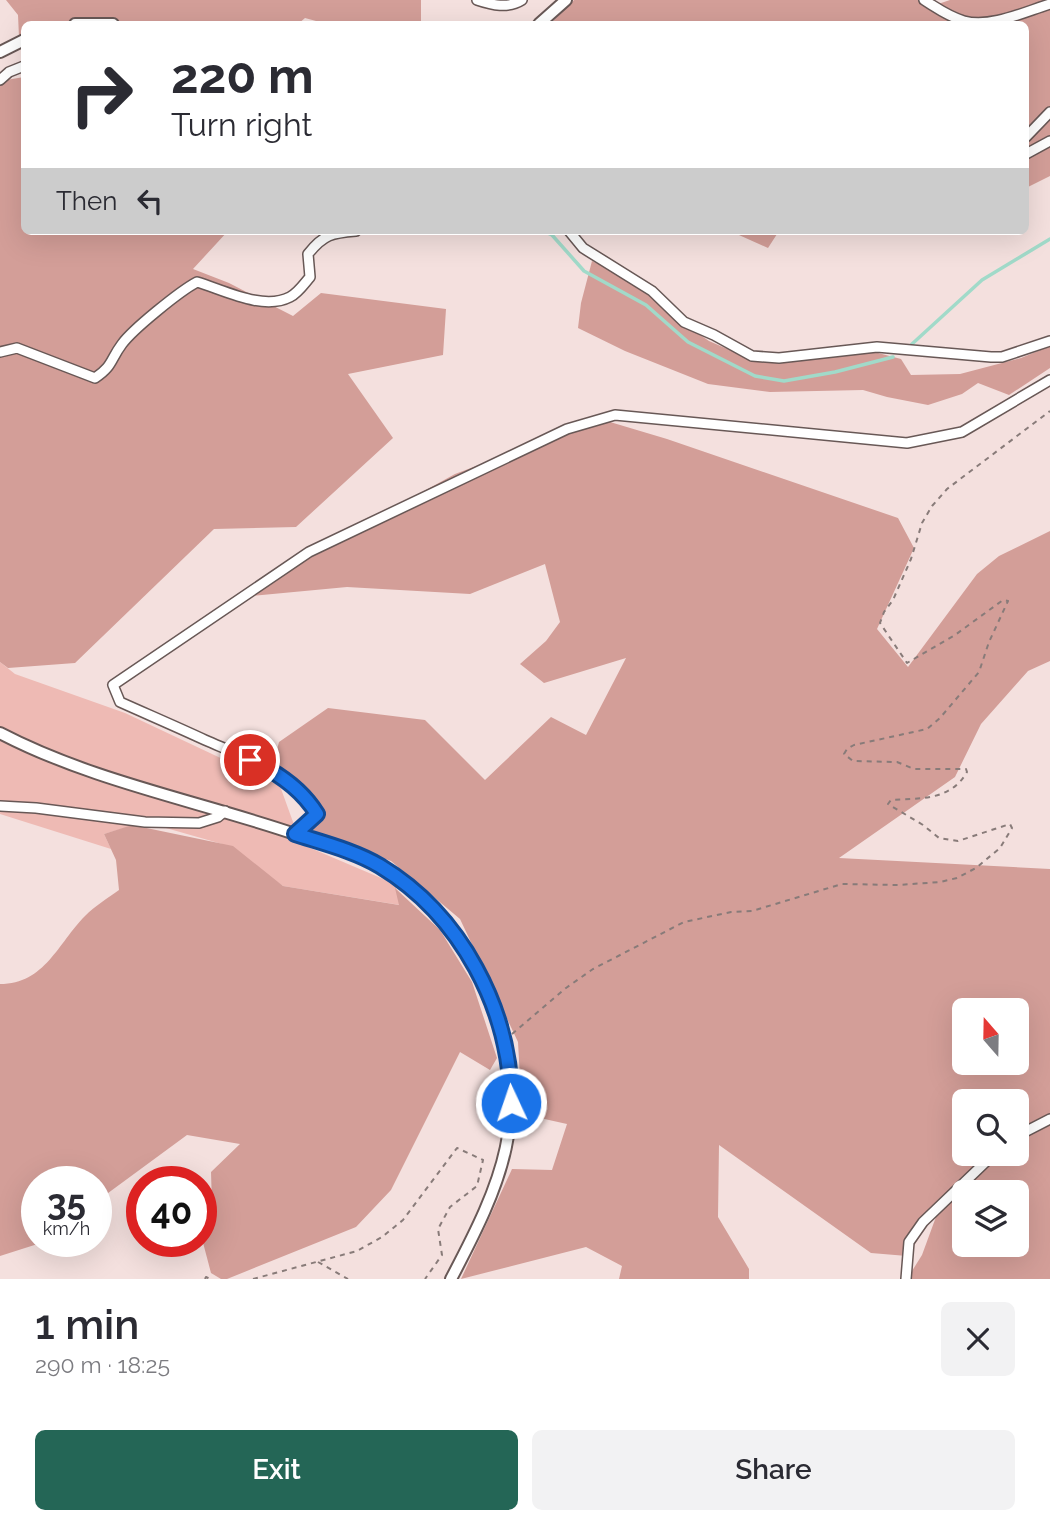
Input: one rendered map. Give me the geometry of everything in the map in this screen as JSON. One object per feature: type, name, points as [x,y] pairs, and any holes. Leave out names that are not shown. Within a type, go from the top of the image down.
[{"type":"street","points":[[477,0],[495,5],[516,4],[522,0]]},
{"type":"street","points":[[542,21],[566,0]]},
{"type":"street","points":[[924,0],[963,21]]},
{"type":"street","points":[[985,21],[1050,4]]},
{"type":"street","points":[[0,52],[21,42]]},
{"type":"street","points":[[0,80],[9,72],[21,67]]},
{"type":"street","points":[[1029,134],[1050,113]]},
{"type":"street","points":[[1029,152],[1050,141]]},
{"type":"street","points":[[0,352],[17,348],[95,378],[108,370],[122,344],[184,289],[197,282],[275,303],[293,296],[310,277],[309,254],[318,242],[329,235]]},
{"type":"street","points":[[572,235],[583,248],[652,291],[684,323],[714,335],[752,356],[779,358],[877,347],[1002,357],[1050,341]]},
{"type":"street","points":[[295,834],[317,814],[293,786],[268,768],[120,702],[113,685],[309,552],[567,429],[615,415],[907,443],[961,432],[1050,380]]},
{"type":"street","points":[[0,733],[42,753],[110,777],[225,811],[370,860],[421,898],[468,953],[485,985],[505,1041],[509,1060],[511,1103],[503,1163],[489,1204],[451,1279]]},
{"type":"street","points":[[0,806],[172,823],[199,823],[218,817],[225,811]]},
{"type":"street","points":[[1029,1130],[1050,1119]]},
{"type":"street","points":[[906,1279],[909,1242],[923,1222],[981,1166]]},
{"type":"path","points":[[505,1041],[566,988],[593,969],[684,922],[731,912],[752,911],[842,884],[898,885],[940,882],[957,878],[976,868],[1000,848],[1012,828],[1010,824],[958,841],[939,838],[888,804],[891,800],[936,797],[963,779],[966,769],[914,769],[897,762],[853,761],[844,754],[846,749],[854,745],[927,729],[979,672],[1008,601],[1003,600],[955,635],[907,663],[880,623],[893,600],[911,559],[922,523],[932,506],[947,489],[1050,411]]},
{"type":"path","points":[[253,1279],[357,1251],[382,1237],[403,1220],[457,1148],[483,1160],[477,1186],[450,1207],[438,1229],[442,1255],[425,1279]]},
{"type":"path","points":[[317,1262],[348,1279]]},
{"type":"path","points":[[205,1279],[210,1279]]},
{"type":"shaded area","points":[[6,0],[421,0],[421,21],[316,21],[305,18],[302,21],[21,21],[19,37],[18,15]]},
{"type":"shaded area","points":[[574,0],[934,0],[938,4],[950,0],[1050,0],[1050,176],[1029,186],[1029,21],[553,21]]},
{"type":"shaded area","points":[[21,78],[21,235],[224,235],[193,269],[229,283],[293,316],[321,293],[446,309],[443,355],[348,374],[393,438],[296,527],[214,529],[75,663],[8,668],[0,662],[0,81]]},
{"type":"shaded area","points":[[739,235],[776,235],[768,248]]},
{"type":"shaded area","points":[[592,261],[640,284],[677,319],[709,341],[755,361],[859,348],[901,359],[911,375],[960,374],[1021,358],[1050,346],[1050,368],[1009,395],[978,383],[962,394],[928,405],[863,390],[770,392],[708,384],[625,351],[578,328],[581,303]]},
{"type":"shaded area","points":[[600,419],[667,439],[898,518],[914,548],[877,629],[908,667],[977,574],[999,556],[1050,531],[1050,661],[1028,671],[981,724],[955,777],[839,858],[1050,869],[1050,1279],[907,1279],[922,1255],[940,1206],[907,1256],[871,1253],[719,1145],[718,1217],[749,1269],[749,1279],[619,1279],[622,1266],[586,1247],[461,1279],[512,1169],[552,1170],[567,1124],[522,1114],[518,1042],[460,919],[391,861],[301,830],[316,814],[272,768],[279,742],[328,708],[425,720],[485,780],[551,717],[586,735],[626,658],[544,683],[520,664],[546,641],[560,622],[545,564],[470,594],[347,587],[240,597],[333,541],[455,474]]},
{"type":"shaded area","points":[[0,662],[15,674],[125,713],[280,786],[301,844],[395,884],[400,905],[283,886],[222,844],[145,822],[104,834],[111,849],[0,814]]},
{"type":"shaded area","points":[[132,825],[233,846],[283,886],[399,905],[395,888],[440,930],[472,982],[497,1058],[490,1070],[460,1052],[391,1190],[356,1227],[227,1279],[221,1279],[211,1273],[207,1257],[217,1257],[217,1166],[240,1144],[187,1135],[145,1166],[126,1166],[126,1180],[112,1190],[112,1166],[21,1166],[21,1249],[0,1256],[0,984],[15,982],[40,970],[85,916],[119,890],[116,860],[104,834]]},
{"type":"waterway","points":[[552,235],[584,271],[646,305],[688,342],[755,376],[784,381],[835,372],[893,357]]},
{"type":"waterway","points":[[912,344],[982,280],[1050,239]]},
{"type":"route","points":[[250,760],[285,780],[311,804],[317,814],[295,834],[342,849],[380,866],[421,898],[468,953],[485,985],[505,1041],[509,1060],[511,1103]]}]
